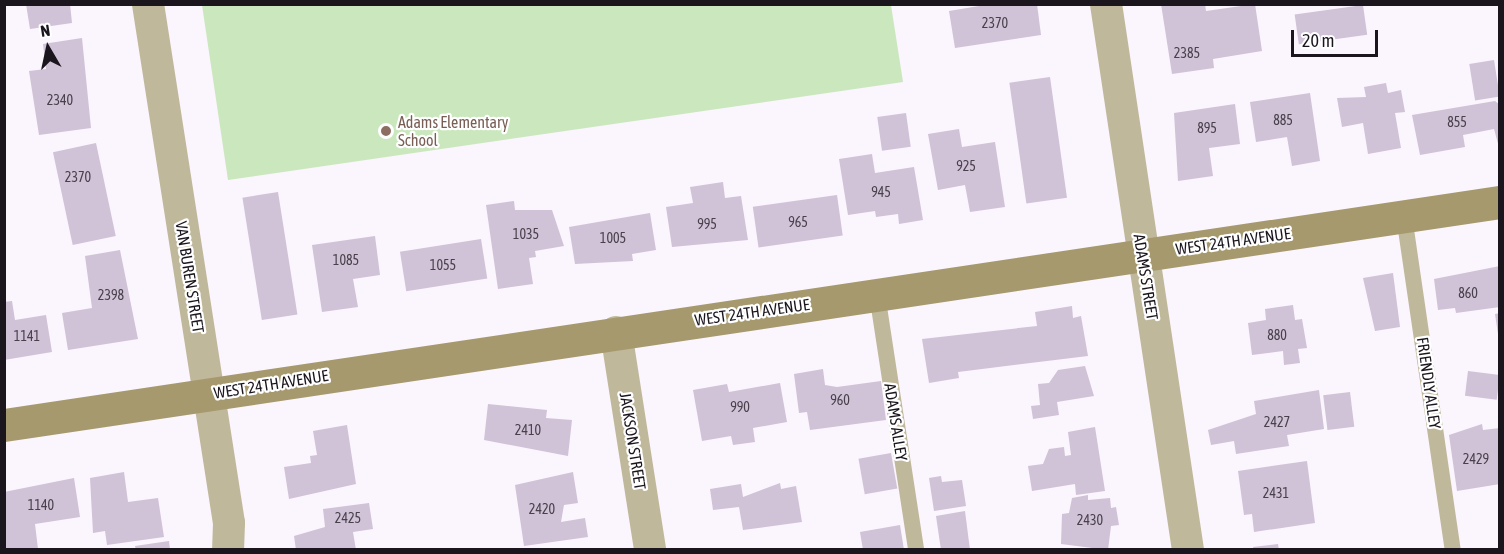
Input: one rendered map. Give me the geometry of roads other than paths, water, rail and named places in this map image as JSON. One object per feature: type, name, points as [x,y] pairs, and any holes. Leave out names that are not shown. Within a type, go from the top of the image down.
[{"type":"street","name":"VAN BUREN STREET","points":[[147,4],[209,393],[228,549]]},
{"type":"street","name":"ADAMS STREET","points":[[1106,4],[1188,549]]},
{"type":"street","name":"WEST 24TH AVENUE","points":[[4,425],[1500,202]]},
{"type":"street","name":"JACKSON STREET","points":[[616,332],[650,549]]},
{"type":"lane","name":"FRIENDLY ALLEY","points":[[1404,216],[1453,549]]},
{"type":"lane","name":"ADAMS ALLEY","points":[[877,294],[916,549]]},
{"type":"place","name":"Adams Elementary School","points":[[386,131]]}]
